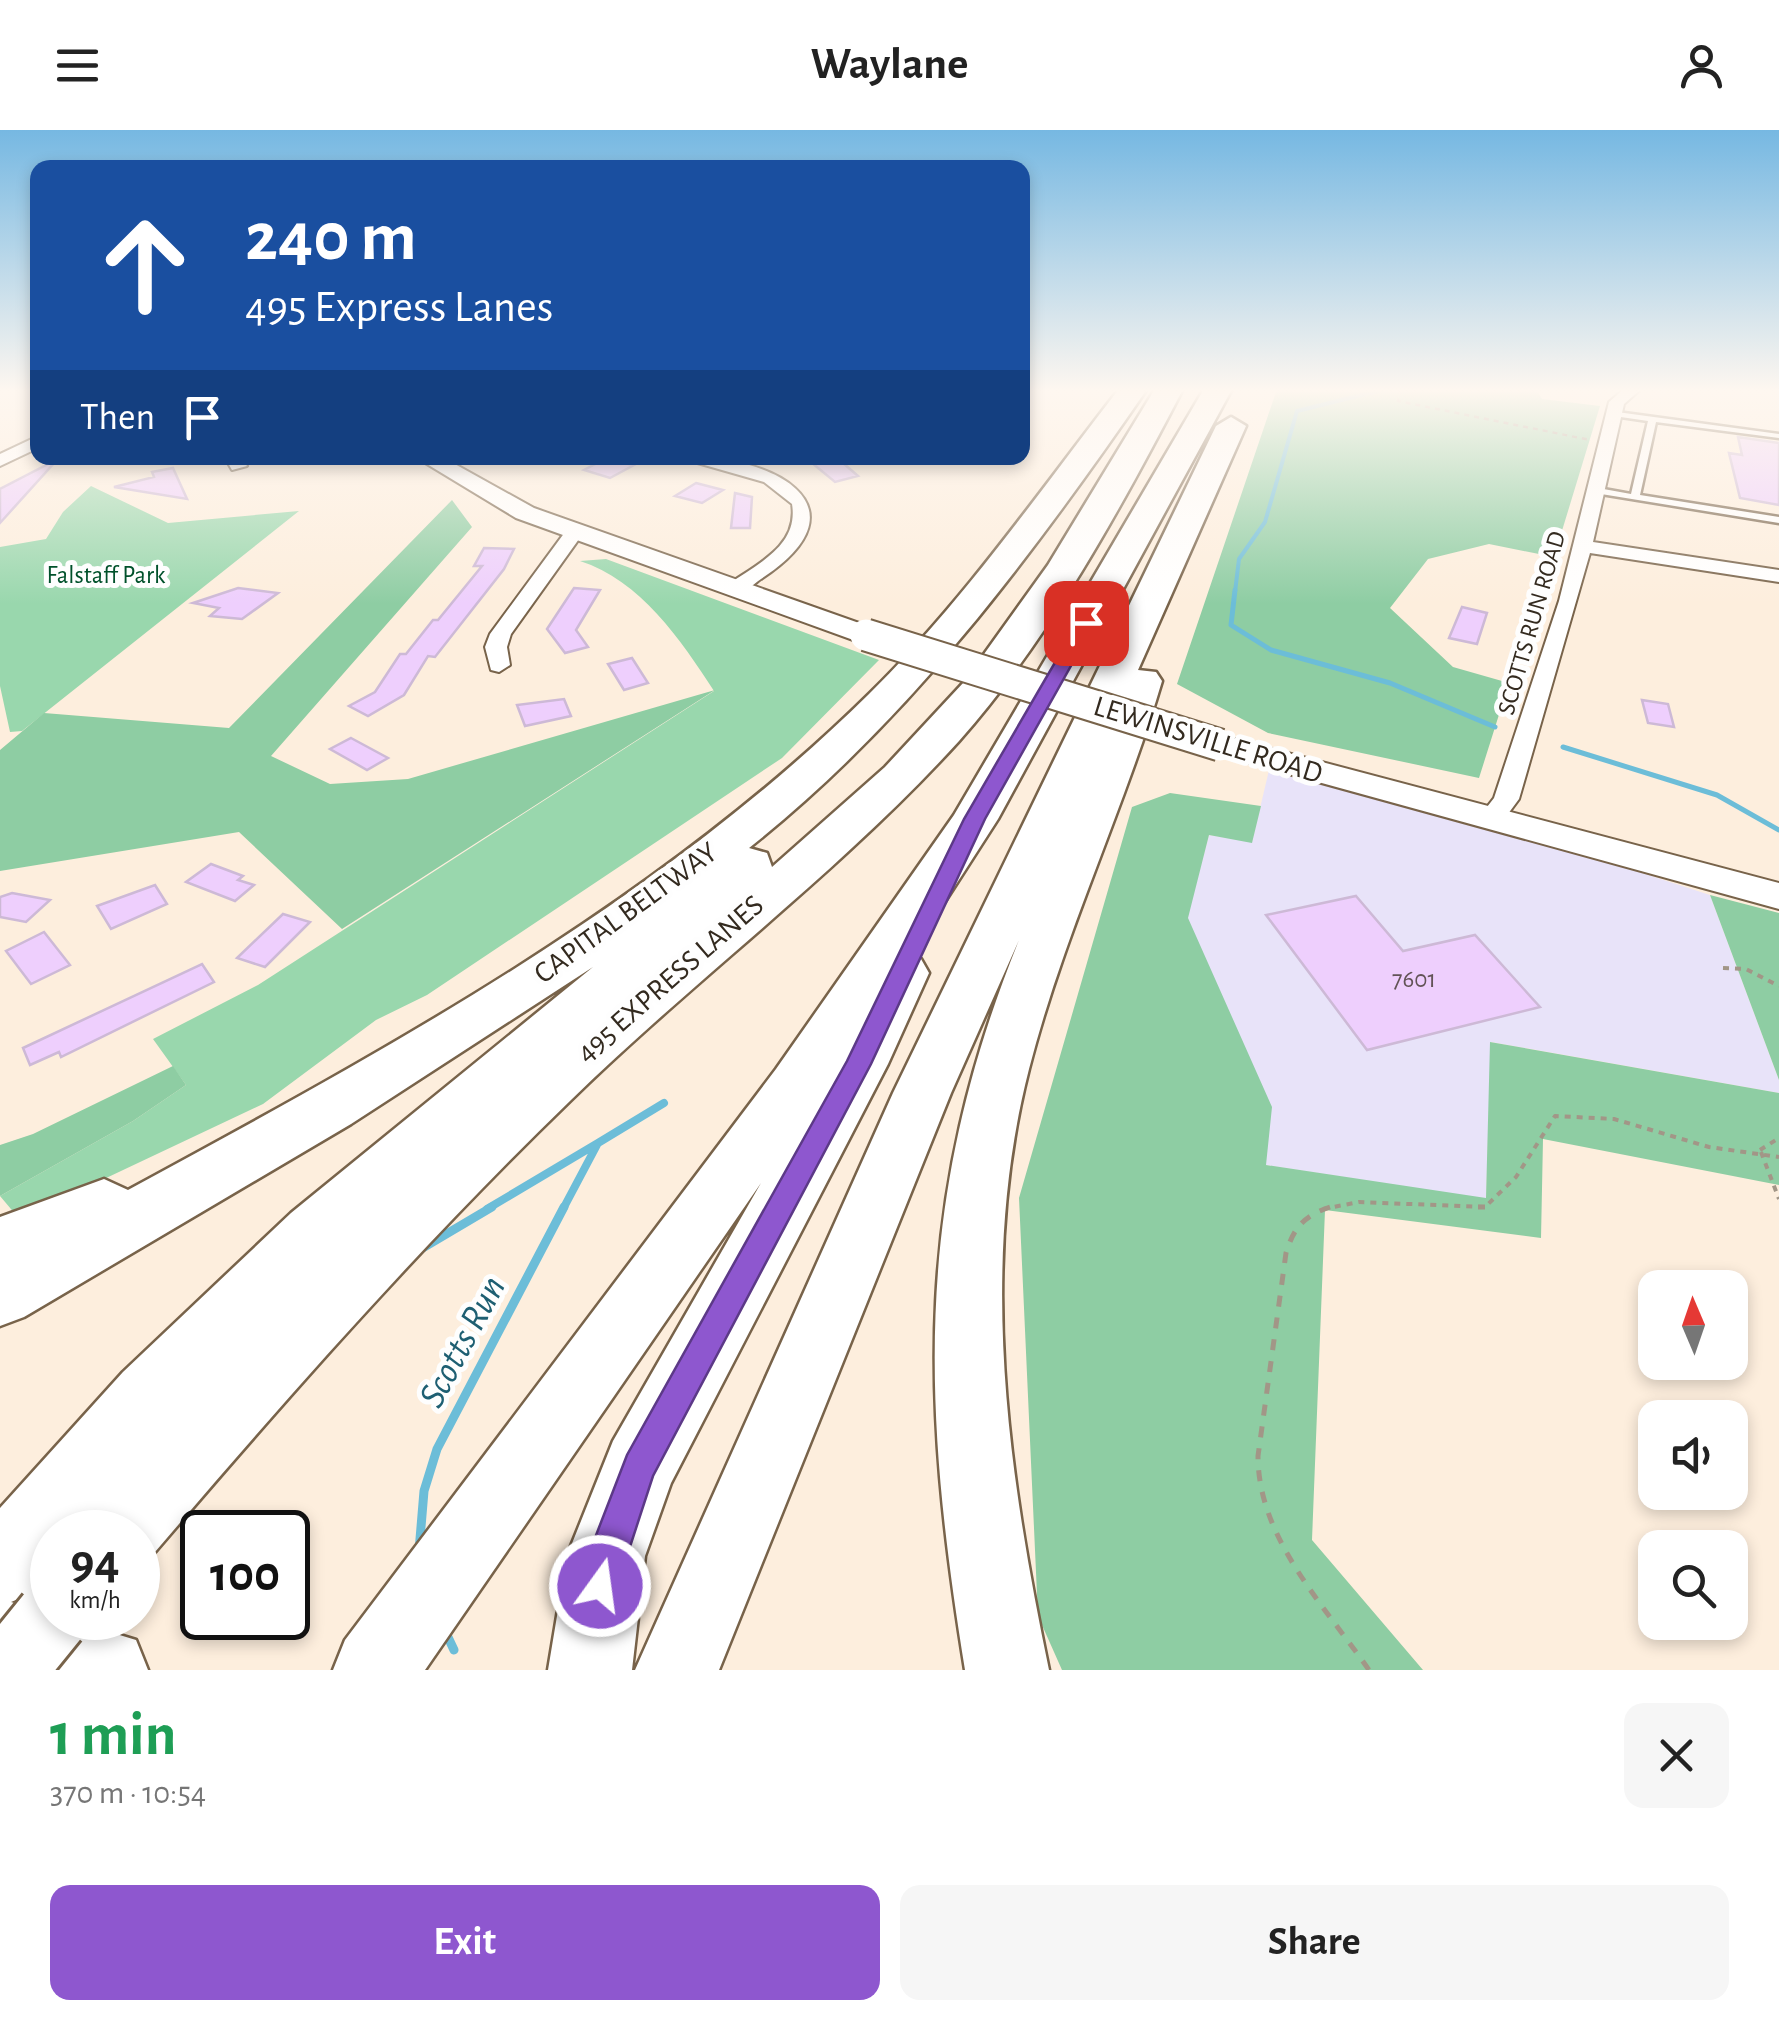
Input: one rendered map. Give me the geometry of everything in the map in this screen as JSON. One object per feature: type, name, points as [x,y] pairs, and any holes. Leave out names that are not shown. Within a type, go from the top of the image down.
[{"type":"highway","name":"CAPITAL BELTWAY","points":[[0,1295],[276,1137],[498,1003],[625,916],[782,797],[847,740],[943,639],[1078,461]]},
{"type":"highway","name":"495 EXPRESS LANES","points":[[142,1510],[328,1304],[486,1144],[859,815],[945,730],[1011,648],[1125,461]]},
{"type":"highway","points":[[375,1670],[677,1246],[797,1085],[974,819],[1177,461]]},
{"type":"highway","points":[[677,1670],[922,1093],[1215,461]]},
{"type":"highway","points":[[0,1567],[148,1398],[314,1233],[871,759],[916,714],[1109,488]]},
{"type":"highway","points":[[1007,1670],[980,1519],[969,1401],[970,1246],[982,1144],[1013,1028],[1105,791],[1199,498]]},
{"type":"highway","points":[[590,1670],[606,1556],[639,1467],[858,1064],[974,819]]},
{"type":"highway","points":[[0,1246],[276,1137]]},
{"type":"highway","points":[[0,1640],[106,1670]]},
{"type":"highway","points":[[9,1670],[33,1640]]},
{"type":"main road","name":"LEWINSVILLE ROAD","points":[[440,465],[503,503],[575,532],[866,636],[1220,746],[1493,816],[1779,896]]},
{"type":"street","name":"SCOTTS RUN ROAD","points":[[1493,816],[1506,799],[1517,768],[1605,461]]},
{"type":"street","points":[[720,465],[762,474],[787,488],[802,507],[804,518],[796,540],[734,589]]},
{"type":"street","points":[[498,665],[496,647],[501,634],[575,532]]},
{"type":"street","points":[[1584,546],[1779,576]]},
{"type":"lane","points":[[1635,497],[1643,461]]},
{"type":"lane","points":[[1598,490],[1779,520]]},
{"type":"path","points":[[1723,968],[1746,969],[1779,986]]},
{"type":"path","points":[[1369,1670],[1271,1528],[1258,1488],[1279,1294],[1293,1230],[1309,1214],[1360,1202],[1485,1208],[1499,1198],[1525,1167],[1555,1116],[1623,1120],[1710,1148],[1760,1150],[1779,1157]]},
{"type":"path","points":[[1760,1150],[1779,1138]]},
{"type":"path","points":[[1760,1150],[1779,1199]]},
{"type":"shaded area","points":[[1270,766],[1408,797],[1710,895],[1779,1080],[1779,1093],[1491,1042],[1486,1199],[1265,1165],[1187,918],[1209,835],[1252,842]]},
{"type":"green space","points":[[1253,461],[1583,461],[1554,557],[1489,544],[1428,559],[1390,608],[1453,667],[1509,683],[1479,778],[1268,733],[1177,684]]},
{"type":"green space","name":"Falstaff Park","points":[[91,486],[168,523],[299,511],[22,731],[10,732],[0,686],[0,547],[46,539],[63,512]]},
{"type":"green space","points":[[452,500],[472,527],[271,756],[330,784],[408,779],[715,690],[342,929],[239,832],[0,871],[0,750],[44,713],[229,728]]},
{"type":"green space","points":[[606,559],[879,660],[782,758],[427,995],[376,1020],[263,1104],[85,1188],[16,1215],[0,1196],[133,1121],[186,1085],[153,1039],[258,985],[714,691],[673,632],[640,597],[602,570],[580,561]]},
{"type":"green space","points":[[1170,793],[1261,806],[1252,843],[1209,835],[1188,918],[1272,1107],[1266,1165],[1486,1198],[1490,1042],[1779,1093],[1779,1185],[1543,1139],[1541,1238],[1325,1210],[1312,1540],[1423,1670],[1062,1670],[1038,1616],[1019,1198],[1132,807]]},
{"type":"green space","points":[[1710,895],[1779,913],[1779,1080]]},
{"type":"green space","points":[[173,1066],[186,1085],[133,1121],[0,1196],[0,1145],[33,1134]]},
{"type":"building","points":[[1731,461],[1779,461],[1779,505],[1740,498]]},
{"type":"building","points":[[46,465],[52,465],[0,523],[0,489]]},
{"type":"building","points":[[594,465],[634,465],[610,478],[584,470]]},
{"type":"building","points":[[814,465],[845,465],[858,476],[835,482]]},
{"type":"building","points":[[173,468],[187,499],[114,487],[154,477],[152,472]]},
{"type":"building","points":[[696,483],[723,490],[702,503],[675,496]]},
{"type":"building","points":[[735,493],[752,497],[750,528],[731,528]]},
{"type":"building","points":[[484,548],[514,549],[504,569],[435,657],[428,656],[404,695],[368,716],[349,706],[375,692],[400,654],[406,654],[433,620],[438,620],[482,566],[474,566]]},
{"type":"building","points":[[238,588],[278,593],[242,619],[210,616],[219,608],[193,603]]},
{"type":"building","points":[[574,588],[600,590],[576,630],[588,647],[565,653],[547,629]]},
{"type":"building","points":[[1462,607],[1487,613],[1477,644],[1449,638]]},
{"type":"building","points":[[632,658],[648,683],[624,690],[608,664]]},
{"type":"building","points":[[564,699],[571,716],[525,726],[517,705]]},
{"type":"building","points":[[1642,700],[1668,704],[1674,727],[1648,723]]},
{"type":"building","points":[[351,738],[388,758],[367,770],[330,749]]},
{"type":"building","points":[[211,864],[243,876],[238,880],[254,885],[235,901],[186,882]]},
{"type":"building","points":[[155,885],[167,904],[111,929],[97,906]]},
{"type":"building","points":[[12,893],[50,900],[26,922],[0,917],[0,897]]},
{"type":"building","points":[[1356,896],[1403,951],[1475,935],[1540,1007],[1367,1050],[1266,915]]},
{"type":"building","points":[[283,914],[310,922],[265,967],[237,958]]},
{"type":"building","points":[[44,932],[70,965],[31,984],[6,951]]},
{"type":"building","points":[[202,964],[214,982],[61,1057],[59,1052],[30,1065],[23,1048]]},
{"type":"waterway","name":"Scotts Run","points":[[1235,592],[1239,559],[1265,522],[1283,461]]},
{"type":"waterway","points":[[1235,590],[1231,625],[1271,650],[1390,683],[1495,727]]},
{"type":"waterway","points":[[1563,747],[1717,795],[1779,830]]},
{"type":"waterway","name":"Scotts Run","points":[[598,1143],[664,1103]]},
{"type":"waterway","points":[[487,1209],[598,1143]]},
{"type":"waterway","name":"Scotts Run","points":[[563,1209],[598,1143]]},
{"type":"waterway","points":[[421,1249],[492,1207]]},
{"type":"waterway","name":"Scotts Run","points":[[419,1551],[424,1491],[437,1449],[564,1207]]},
{"type":"waterway","name":"Scotts Run","points":[[446,1633],[454,1650]]},
{"type":"route","points":[[600,1586],[606,1556],[639,1467],[858,1064],[974,819],[1086,623]]}]
